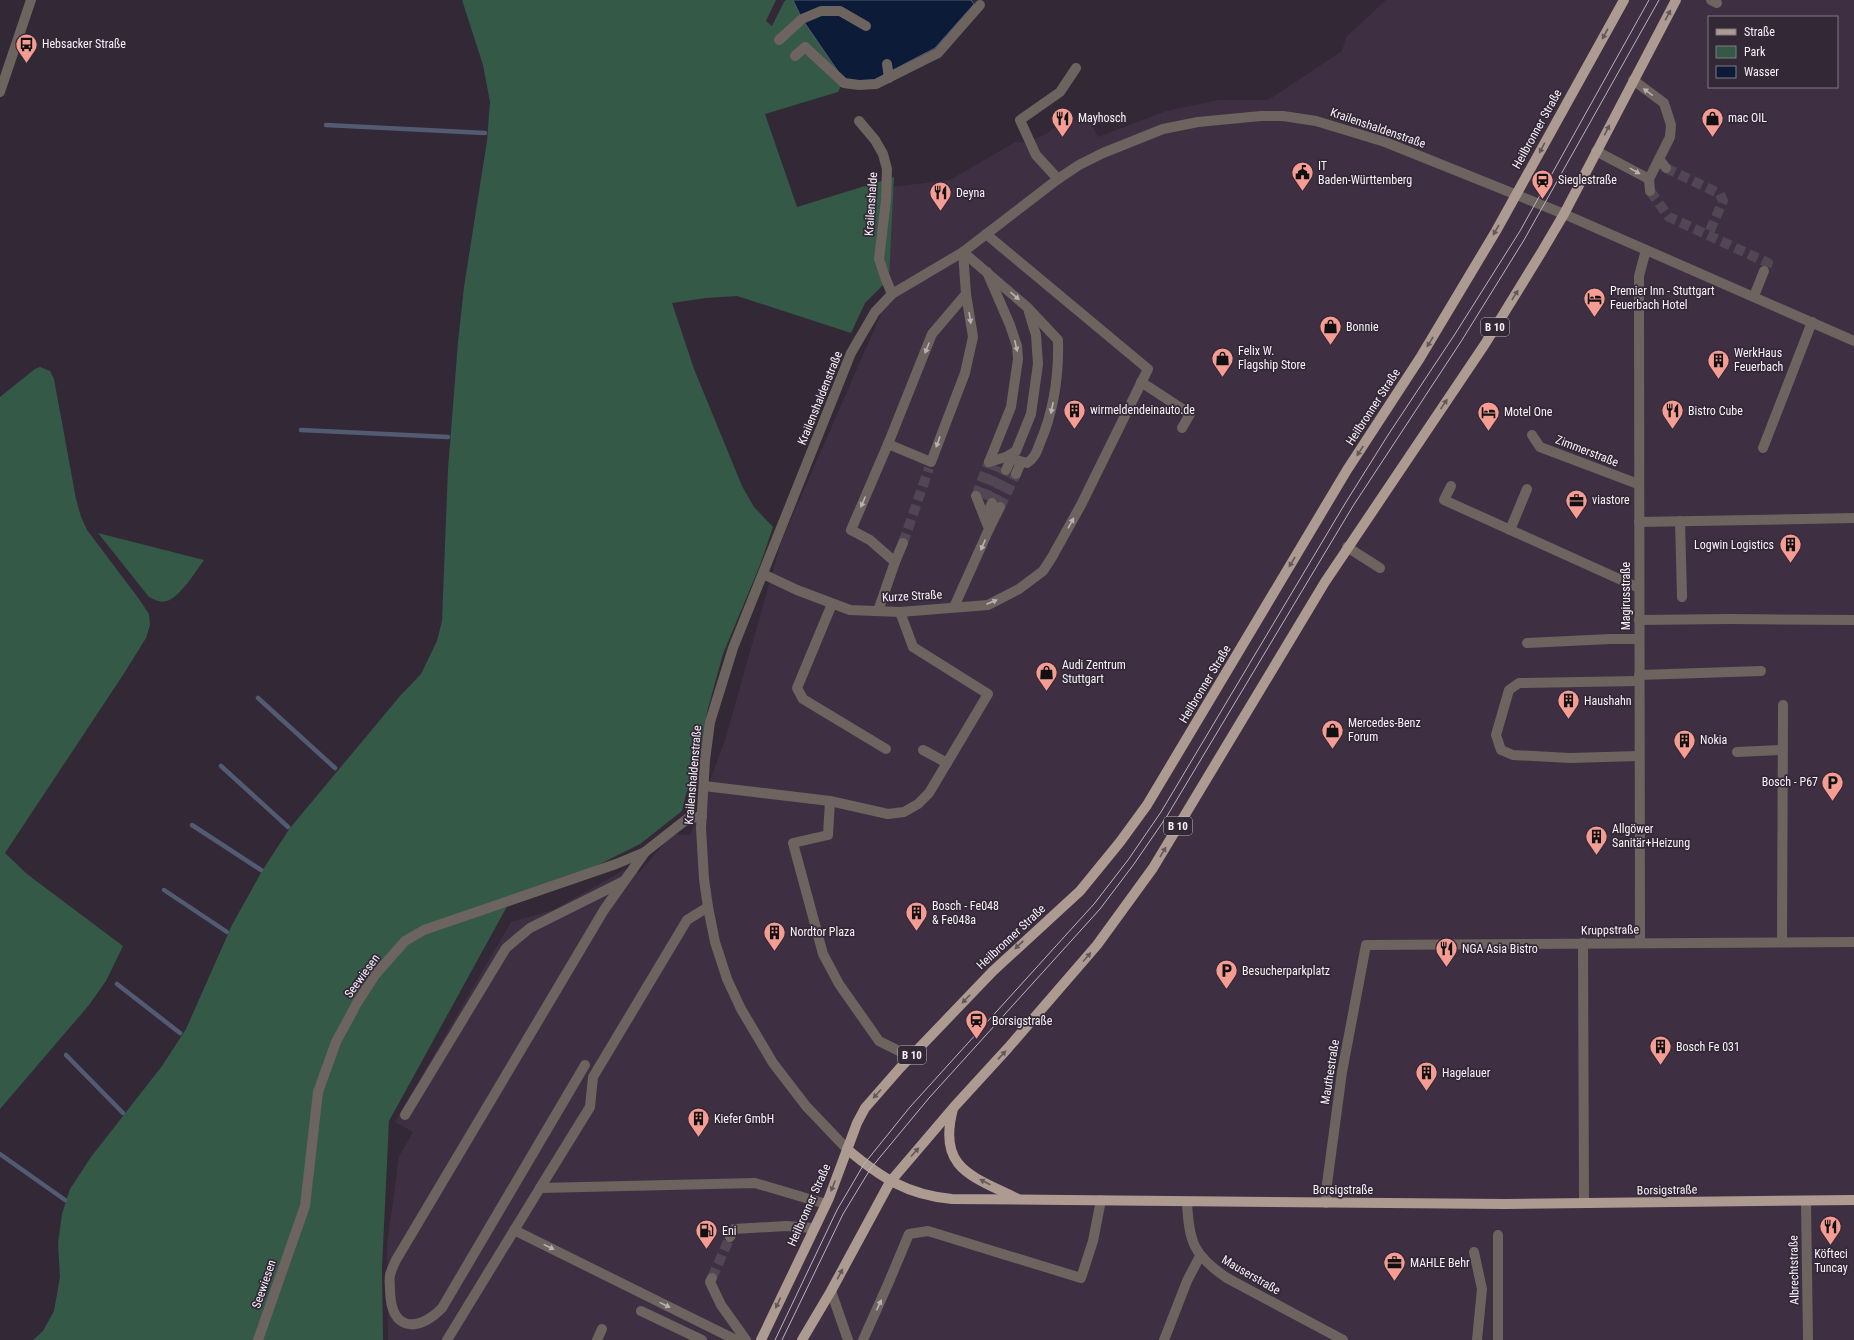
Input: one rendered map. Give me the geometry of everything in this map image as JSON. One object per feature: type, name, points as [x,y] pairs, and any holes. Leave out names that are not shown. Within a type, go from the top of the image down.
[{"type":"main road","name":"Heilbronner Straße","points":[[760,1340],[813,1228],[826,1204],[857,1123],[865,1108],[911,1057],[993,971],[1080,891],[1120,842],[1147,804],[1347,470],[1420,358],[1515,196],[1624,0]]},
{"type":"main road","name":"B 10","points":[[802,1340],[831,1291],[890,1182],[1097,945],[1153,868],[1325,582],[1484,344],[1564,214],[1676,0]]},
{"type":"main road","points":[[954,1107],[949,1135],[950,1152],[956,1162],[968,1173],[1020,1200]]},
{"type":"main road","name":"Borsigstraße","points":[[847,1149],[890,1182],[909,1191],[938,1198],[1326,1204],[1854,1200]]},
{"type":"street","points":[[0,92],[31,0]]},
{"type":"street","points":[[795,56],[805,47],[844,83],[860,86],[876,84],[938,52],[980,5]]},
{"type":"street","points":[[778,40],[802,19],[821,11],[840,11],[866,26]]},
{"type":"street","points":[[887,64],[889,78]]},
{"type":"street","points":[[1058,179],[1036,155],[1020,120],[1060,92],[1076,68]]},
{"type":"street","points":[[1633,80],[1664,103],[1671,125],[1670,137],[1649,179],[1650,191]]},
{"type":"street","name":"Krailenshaldenstraße","points":[[847,1149],[794,1092],[756,1036],[727,979],[708,907],[702,849],[702,816],[710,722],[733,648],[852,353],[875,312],[892,294],[963,252],[1058,179],[1103,153],[1163,129],[1198,122],[1283,116],[1316,121],[1355,131],[1428,158],[1515,196],[1564,214]]},
{"type":"street","name":"Krailenshalde","points":[[859,121],[875,140],[883,154],[887,169],[886,200],[879,259],[884,278],[892,294]]},
{"type":"street","points":[[1596,151],[1649,179]]},
{"type":"street","points":[[1659,159],[1666,168]]},
{"type":"street","points":[[1564,214],[1854,341]]},
{"type":"street","name":"Kurze Straße","points":[[763,574],[797,590],[850,610],[900,612],[988,605],[1019,589],[1043,571],[1081,505],[1148,369],[986,234]]},
{"type":"street","name":"Magirusstraße","points":[[1640,943],[1638,484],[1639,276],[1646,250]]},
{"type":"street","points":[[963,252],[986,270],[1027,307],[1058,340],[1058,365],[1049,422],[1033,459],[1028,463],[1021,462],[1004,464]]},
{"type":"street","points":[[888,444],[930,465],[965,373],[973,337],[966,294],[963,252]]},
{"type":"street","points":[[986,270],[1010,325],[1017,346],[1018,359],[1004,464]]},
{"type":"street","points":[[1754,296],[1764,271]]},
{"type":"street","points":[[895,562],[870,540],[850,530],[888,444],[932,334],[966,294]]},
{"type":"street","points":[[1004,464],[1016,451],[1031,414],[1036,388],[1038,364],[1036,335],[1027,307]]},
{"type":"street","points":[[1763,448],[1812,322]]},
{"type":"street","points":[[1141,382],[1190,414],[1182,428]]},
{"type":"street","name":"Zimmerstraße","points":[[1532,435],[1540,447],[1638,484]]},
{"type":"street","points":[[1451,486],[1444,500],[1639,588]]},
{"type":"street","points":[[1510,530],[1527,489]]},
{"type":"street","points":[[954,607],[990,529],[986,502],[985,518],[990,529]]},
{"type":"street","points":[[1639,522],[1854,518]]},
{"type":"street","points":[[1680,521],[1682,597]]},
{"type":"street","points":[[878,611],[903,543]]},
{"type":"street","points":[[1347,548],[1380,568]]},
{"type":"street","points":[[832,604],[797,688],[803,699],[886,749]]},
{"type":"street","points":[[704,786],[830,801],[888,814],[904,812],[918,804],[930,793],[988,694],[913,647],[900,612]]},
{"type":"street","points":[[1639,620],[1730,618],[1854,620]]},
{"type":"street","points":[[1527,643],[1639,639]]},
{"type":"street","points":[[1639,756],[1570,758],[1513,755],[1501,750],[1496,735],[1509,690],[1519,683],[1761,671]]},
{"type":"street","points":[[1782,704],[1782,942]]},
{"type":"street","points":[[923,750],[947,763]]},
{"type":"street","points":[[1737,752],[1782,750]]},
{"type":"street","points":[[830,801],[828,835],[793,843],[823,954],[839,984],[879,1041],[911,1057]]},
{"type":"street","name":"Seewiesen","points":[[258,1340],[305,1206],[318,1092],[336,1042],[357,1003],[375,975],[405,941],[424,930],[645,852],[687,819],[702,816]]},
{"type":"street","points":[[585,1065],[442,1308],[434,1316],[421,1322],[406,1325],[401,1323],[394,1312],[390,1298],[390,1275],[396,1260],[604,910],[645,852]]},
{"type":"street","points":[[405,1115],[511,942],[530,928],[626,880]]},
{"type":"street","points":[[447,1340],[590,1107],[593,1077],[687,920],[708,907]]},
{"type":"street","name":"Kruppstraße","points":[[1366,945],[1854,942]]},
{"type":"street","points":[[1583,943],[1584,1203]]},
{"type":"street","name":"Mauthestraße","points":[[1326,1204],[1327,1184],[1342,1072],[1366,945]]},
{"type":"street","points":[[540,1188],[755,1183],[826,1204]]},
{"type":"street","points":[[863,1340],[909,1234],[928,1231],[1081,1278],[1096,1231],[1102,1200]]},
{"type":"street","name":"Albrechtstraße","points":[[1806,1201],[1808,1340]]},
{"type":"street","name":"Mauserstraße","points":[[1187,1202],[1190,1237],[1200,1256],[1210,1267],[1227,1278],[1343,1340]]},
{"type":"street","points":[[730,1237],[734,1229],[786,1226],[813,1228]]},
{"type":"street","points":[[514,1230],[736,1340]]},
{"type":"street","points":[[1498,1235],[1498,1340]]},
{"type":"street","points":[[1474,1252],[1482,1288],[1477,1340]]},
{"type":"street","points":[[1164,1340],[1187,1281],[1200,1256]]},
{"type":"street","points":[[712,1278],[710,1282],[721,1305],[746,1340]]},
{"type":"street","points":[[831,1291],[848,1340]]},
{"type":"street","points":[[641,1311],[702,1340]]},
{"type":"street","points":[[597,1340],[602,1329]]},
{"type":"shaded area","points":[[1386,0],[1854,0],[1854,1340],[388,1340],[387,1245],[399,1156],[413,1132],[395,1122],[511,922],[553,910],[628,868],[639,873],[672,834],[690,835],[725,740],[781,542],[881,314],[889,279],[892,187],[950,180],[1015,142],[1026,143],[1046,134],[1069,117],[1075,121],[1087,114],[1098,137],[1166,111],[1219,100],[1268,100],[1342,51],[1346,37]]},
{"type":"green space","points":[[462,0],[776,0],[766,21],[772,26],[784,2],[786,0],[793,0],[802,19],[844,80],[838,92],[765,114],[797,207],[894,177],[889,279],[865,303],[851,333],[737,296],[706,298],[672,303],[694,369],[742,486],[754,507],[773,527],[760,565],[723,654],[707,712],[700,761],[686,794],[682,811],[640,844],[564,882],[510,901],[389,1121],[382,1267],[383,1340],[33,1340],[43,1331],[54,1311],[60,1277],[58,1243],[62,1214],[70,1189],[91,1157],[162,1066],[186,1029],[232,925],[262,871],[290,828],[400,696],[421,674],[437,641],[442,621],[448,469],[458,342],[464,287],[487,141],[490,102],[483,65]]},
{"type":"green space","points":[[40,367],[50,371],[54,379],[76,499],[81,517],[87,530],[149,614],[150,625],[146,638],[123,675],[5,853],[27,874],[123,946],[106,981],[89,1005],[0,1109],[0,397],[35,369]]},
{"type":"green space","points":[[98,533],[204,560],[187,583],[172,599],[162,602],[158,601],[149,597]]},
{"type":"water","points":[[793,0],[971,0],[974,4],[935,48],[874,80],[858,81],[844,80],[802,19]]},
{"type":"waterway","points":[[326,125],[485,133]]},
{"type":"waterway","points":[[301,430],[448,437]]},
{"type":"waterway","points":[[258,698],[335,768]]},
{"type":"waterway","points":[[221,766],[288,827]]},
{"type":"waterway","points":[[192,825],[261,870]]},
{"type":"waterway","points":[[164,890],[227,932]]},
{"type":"waterway","points":[[117,984],[180,1033]]},
{"type":"waterway","points":[[66,1055],[123,1113]]},
{"type":"waterway","points":[[0,1154],[65,1200]]},
{"type":"tunnel","points":[[1666,168],[1720,194],[1723,201],[1708,235]]},
{"type":"tunnel","points":[[1650,191],[1669,217],[1768,263],[1764,271]]},
{"type":"tunnel","points":[[976,496],[989,462]]},
{"type":"tunnel","points":[[984,499],[997,466]]},
{"type":"tunnel","points":[[903,543],[929,468]]},
{"type":"tunnel","points":[[992,503],[1006,470]]},
{"type":"tunnel","points":[[1000,507],[1016,474]]},
{"type":"tunnel","points":[[712,1278],[730,1237]]},
{"type":"tram line","points":[[775,1340],[837,1210],[864,1164],[910,1107],[1094,904],[1128,860],[1161,812],[1346,502],[1520,231],[1649,0]]},
{"type":"tram line","points":[[782,1340],[843,1214],[871,1168],[929,1098],[1100,909],[1134,864],[1167,816],[1353,506],[1462,340],[1524,240],[1659,0]]},
{"type":"place","name":"Hebsacker Straße","points":[[27,64]]},
{"type":"place","name":"Mayhosch","points":[[1063,138]]},
{"type":"place","name":"mac OIL","points":[[1713,138]]},
{"type":"place","name":"IT Baden-Württemberg","points":[[1302,192]]},
{"type":"place","name":"Sieglestraße","points":[[1542,200]]},
{"type":"place","name":"Deyna","points":[[940,212]]},
{"type":"place","name":"Premier Inn - Stuttgart Feuerbach Hotel","points":[[1595,318]]},
{"type":"place","name":"Bonnie","points":[[1330,346]]},
{"type":"place","name":"Felix W. Flagship Store","points":[[1223,378]]},
{"type":"place","name":"WerkHaus Feuerbach","points":[[1718,380]]},
{"type":"place","name":"wirmeldendeinauto.de","points":[[1075,430]]},
{"type":"place","name":"Bistro Cube","points":[[1673,430]]},
{"type":"place","name":"Motel One","points":[[1489,432]]},
{"type":"place","name":"viastore","points":[[1577,520]]},
{"type":"place","name":"Logwin Logistics","points":[[1790,564]]},
{"type":"place","name":"Audi Zentrum Stuttgart","points":[[1046,692]]},
{"type":"place","name":"Haushahn","points":[[1569,720]]},
{"type":"place","name":"Mercedes-Benz Forum","points":[[1333,750]]},
{"type":"place","name":"Nokia","points":[[1685,760]]},
{"type":"place","name":"Bosch - P67","points":[[1833,802]]},
{"type":"place","name":"Allgöwer Sanitär+Heizung","points":[[1596,856]]},
{"type":"place","name":"Bosch - Fe048 & Fe048a","points":[[916,932]]},
{"type":"place","name":"Nordtor Plaza","points":[[774,952]]},
{"type":"place","name":"NGA Asia Bistro","points":[[1446,968]]},
{"type":"place","name":"Besucherparkplatz","points":[[1226,990]]},
{"type":"place","name":"Borsigstraße","points":[[977,1040]]},
{"type":"place","name":"Bosch Fe 031","points":[[1661,1066]]},
{"type":"place","name":"Hagelauer","points":[[1427,1092]]},
{"type":"place","name":"Kiefer GmbH","points":[[699,1138]]},
{"type":"place","name":"Köfteci Tuncay","points":[[1831,1246]]},
{"type":"place","name":"Eni","points":[[707,1250]]},
{"type":"place","name":"MAHLE Behr","points":[[1394,1282]]}]
